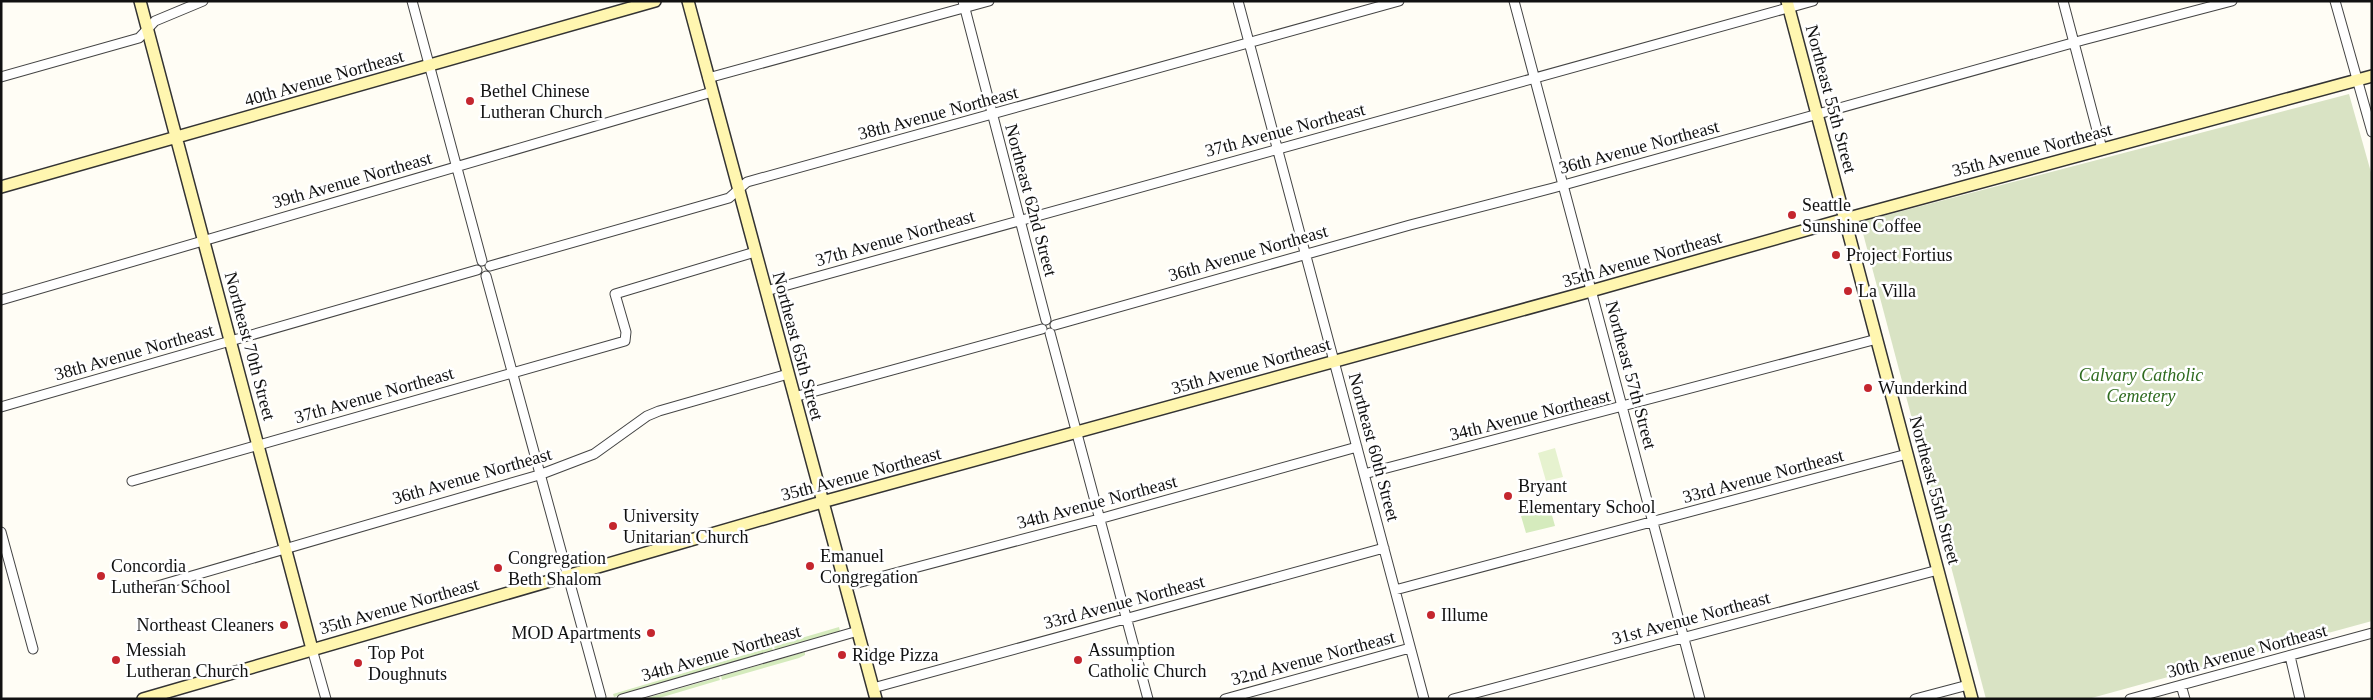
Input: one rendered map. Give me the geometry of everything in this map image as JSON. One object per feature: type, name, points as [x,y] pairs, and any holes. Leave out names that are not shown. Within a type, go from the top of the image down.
[{"type":"main road","name":"Northeast 70th Street","points":[[140,1],[312,649]]},
{"type":"main road","name":"40th Avenue Northeast","points":[[1,187],[655,1]]},
{"type":"main road","name":"Northeast 65th Street","points":[[688,1],[875,693]]},
{"type":"main road","name":"Northeast 55th Street","points":[[1788,5],[1972,699]]},
{"type":"main road","name":"35th Avenue Northeast","points":[[143,699],[822,502],[1592,292],[1845,219],[2372,76]]},
{"type":"street","points":[[1,77],[140,38],[155,21],[203,1]]},
{"type":"street","points":[[412,1],[456,166],[490,272],[486,276]]},
{"type":"street","points":[[708,78],[963,5],[989,1]]},
{"type":"street","name":"Northeast 60th Street","points":[[1238,1],[1424,699]]},
{"type":"street","name":"38th Avenue Northeast","points":[[486,264],[729,198],[747,182],[1399,1]]},
{"type":"street","name":"Northeast 57th Street","points":[[1514,1],[1700,699]]},
{"type":"street","name":"37th Avenue Northeast","points":[[766,291],[1020,219],[1534,79],[1788,5],[1813,1]]},
{"type":"street","points":[[2063,1],[2102,149]]},
{"type":"street","name":"36th Avenue Northeast","points":[[794,397],[1305,254],[1818,115],[2074,42],[2232,1]]},
{"type":"street","points":[[2335,1],[2372,132]]},
{"type":"street","name":"Northeast 62nd Street","points":[[963,5],[1148,699]]},
{"type":"street","name":"39th Avenue Northeast","points":[[1,300],[712,92]]},
{"type":"street","name":"37th Avenue Northeast","points":[[132,480],[625,341],[626,332],[615,294],[755,252]]},
{"type":"street","points":[[486,264],[478,264],[476,270],[480,275],[486,276]]},
{"type":"street","name":"38th Avenue Northeast","points":[[1,406],[476,270]]},
{"type":"street","points":[[486,276],[539,475],[603,698]]},
{"type":"street","name":"34th Avenue Northeast","points":[[1364,474],[1877,339]]},
{"type":"street","name":"36th Avenue Northeast","points":[[154,587],[285,547],[539,475],[594,454],[653,414],[788,374]]},
{"type":"street","name":"34th Avenue Northeast","points":[[846,586],[1100,519],[1357,447]]},
{"type":"street","name":"33rd Avenue Northeast","points":[[1395,590],[1907,454]]},
{"type":"street","points":[[1,532],[33,649]]},
{"type":"street","name":"33rd Avenue Northeast","points":[[875,693],[1126,618],[1384,548]]},
{"type":"street","name":"31st Avenue Northeast","points":[[1453,699],[1938,570]]},
{"type":"street","name":"34th Avenue Northeast","points":[[622,699],[858,631]]},
{"type":"street","name":"30th Avenue Northeast","points":[[2130,699],[2372,633]]},
{"type":"street","name":"32nd Avenue Northeast","points":[[1225,699],[1410,648]]},
{"type":"street","name":"Northeast 70th Street","points":[[312,649],[326,699]]},
{"type":"street","points":[[2290,656],[2300,699]]},
{"type":"street","points":[[1915,699],[1968,684]]},
{"type":"street","points":[[2181,685],[2185,699]]},
{"type":"green space","name":"Calvary Catholic Cemetery","points":[[2349,94],[2372,176],[2372,621],[2088,699],[1986,699],[1860,222]]},
{"type":"green space","points":[[1555,448],[1563,477],[1546,481],[1538,453]]},
{"type":"green space","points":[[1550,508],[1555,526],[1526,533],[1521,516]]},
{"type":"green space","points":[[839,627],[840,631],[775,650],[774,646]]},
{"type":"green space","points":[[772,647],[773,651],[614,697],[613,694]]},
{"type":"green space","points":[[805,652],[805,655],[799,658],[722,680],[721,676]]},
{"type":"green space","points":[[719,677],[720,680],[656,699],[643,699]]},
{"type":"place","name":"Bethel Chinese Lutheran Church","points":[[470,101]]},
{"type":"place","name":"Seattle Sunshine Coffee","points":[[1792,215]]},
{"type":"place","name":"Project Fortius","points":[[1836,255]]},
{"type":"place","name":"La Villa","points":[[1848,291]]},
{"type":"place","name":"Wunderkind","points":[[1868,388]]},
{"type":"place","name":"Bryant Elementary School","points":[[1508,496]]},
{"type":"place","name":"University Unitarian Church","points":[[613,526]]},
{"type":"place","name":"Emanuel Congregation","points":[[810,566]]},
{"type":"place","name":"Congregation Beth Shalom","points":[[498,568]]},
{"type":"place","name":"Concordia Lutheran School","points":[[101,576]]},
{"type":"place","name":"Illume","points":[[1431,615]]},
{"type":"place","name":"Northeast Cleaners","points":[[284,625]]},
{"type":"place","name":"MOD Apartments","points":[[651,633]]},
{"type":"place","name":"Ridge Pizza","points":[[842,655]]},
{"type":"place","name":"Messiah Lutheran Church","points":[[116,660]]},
{"type":"place","name":"Assumption Catholic Church","points":[[1078,660]]},
{"type":"place","name":"Top Pot Doughnuts","points":[[358,663]]}]
